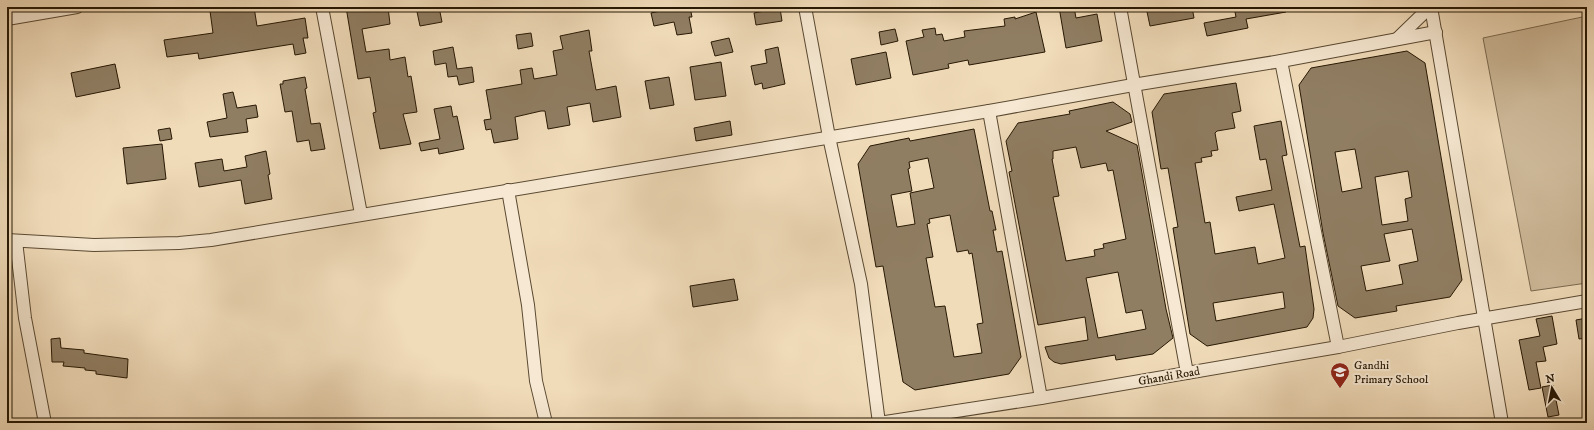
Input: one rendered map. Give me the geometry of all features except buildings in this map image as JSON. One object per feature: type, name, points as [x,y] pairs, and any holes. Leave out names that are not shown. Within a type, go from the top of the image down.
[{"type":"street","points":[[7,18],[77,7]]},
{"type":"street","points":[[322,7],[361,214]]},
{"type":"street","points":[[805,7],[829,137],[861,284],[879,423]]},
{"type":"street","points":[[1120,7],[1133,85],[1187,373]]},
{"type":"street","points":[[1430,7],[1436,32],[1502,423]]},
{"type":"street","points":[[1398,38],[1430,7]]},
{"type":"street","points":[[45,423],[11,240],[87,245],[194,242],[989,111],[1133,85],[1281,61],[1436,32]]},
{"type":"street","points":[[1281,61],[1338,347]]},
{"type":"street","points":[[989,111],[1040,398]]},
{"type":"street","points":[[508,190],[528,305],[536,381],[546,423]]},
{"type":"street","name":"Ghandi Road","points":[[879,423],[1040,398],[1338,347],[1458,323],[1587,301]]},
{"type":"shaded area","points":[[1587,16],[1587,283],[1531,291],[1483,38]]},
{"type":"place","name":"Gandhi Primary School","points":[[1340,389]]}]
